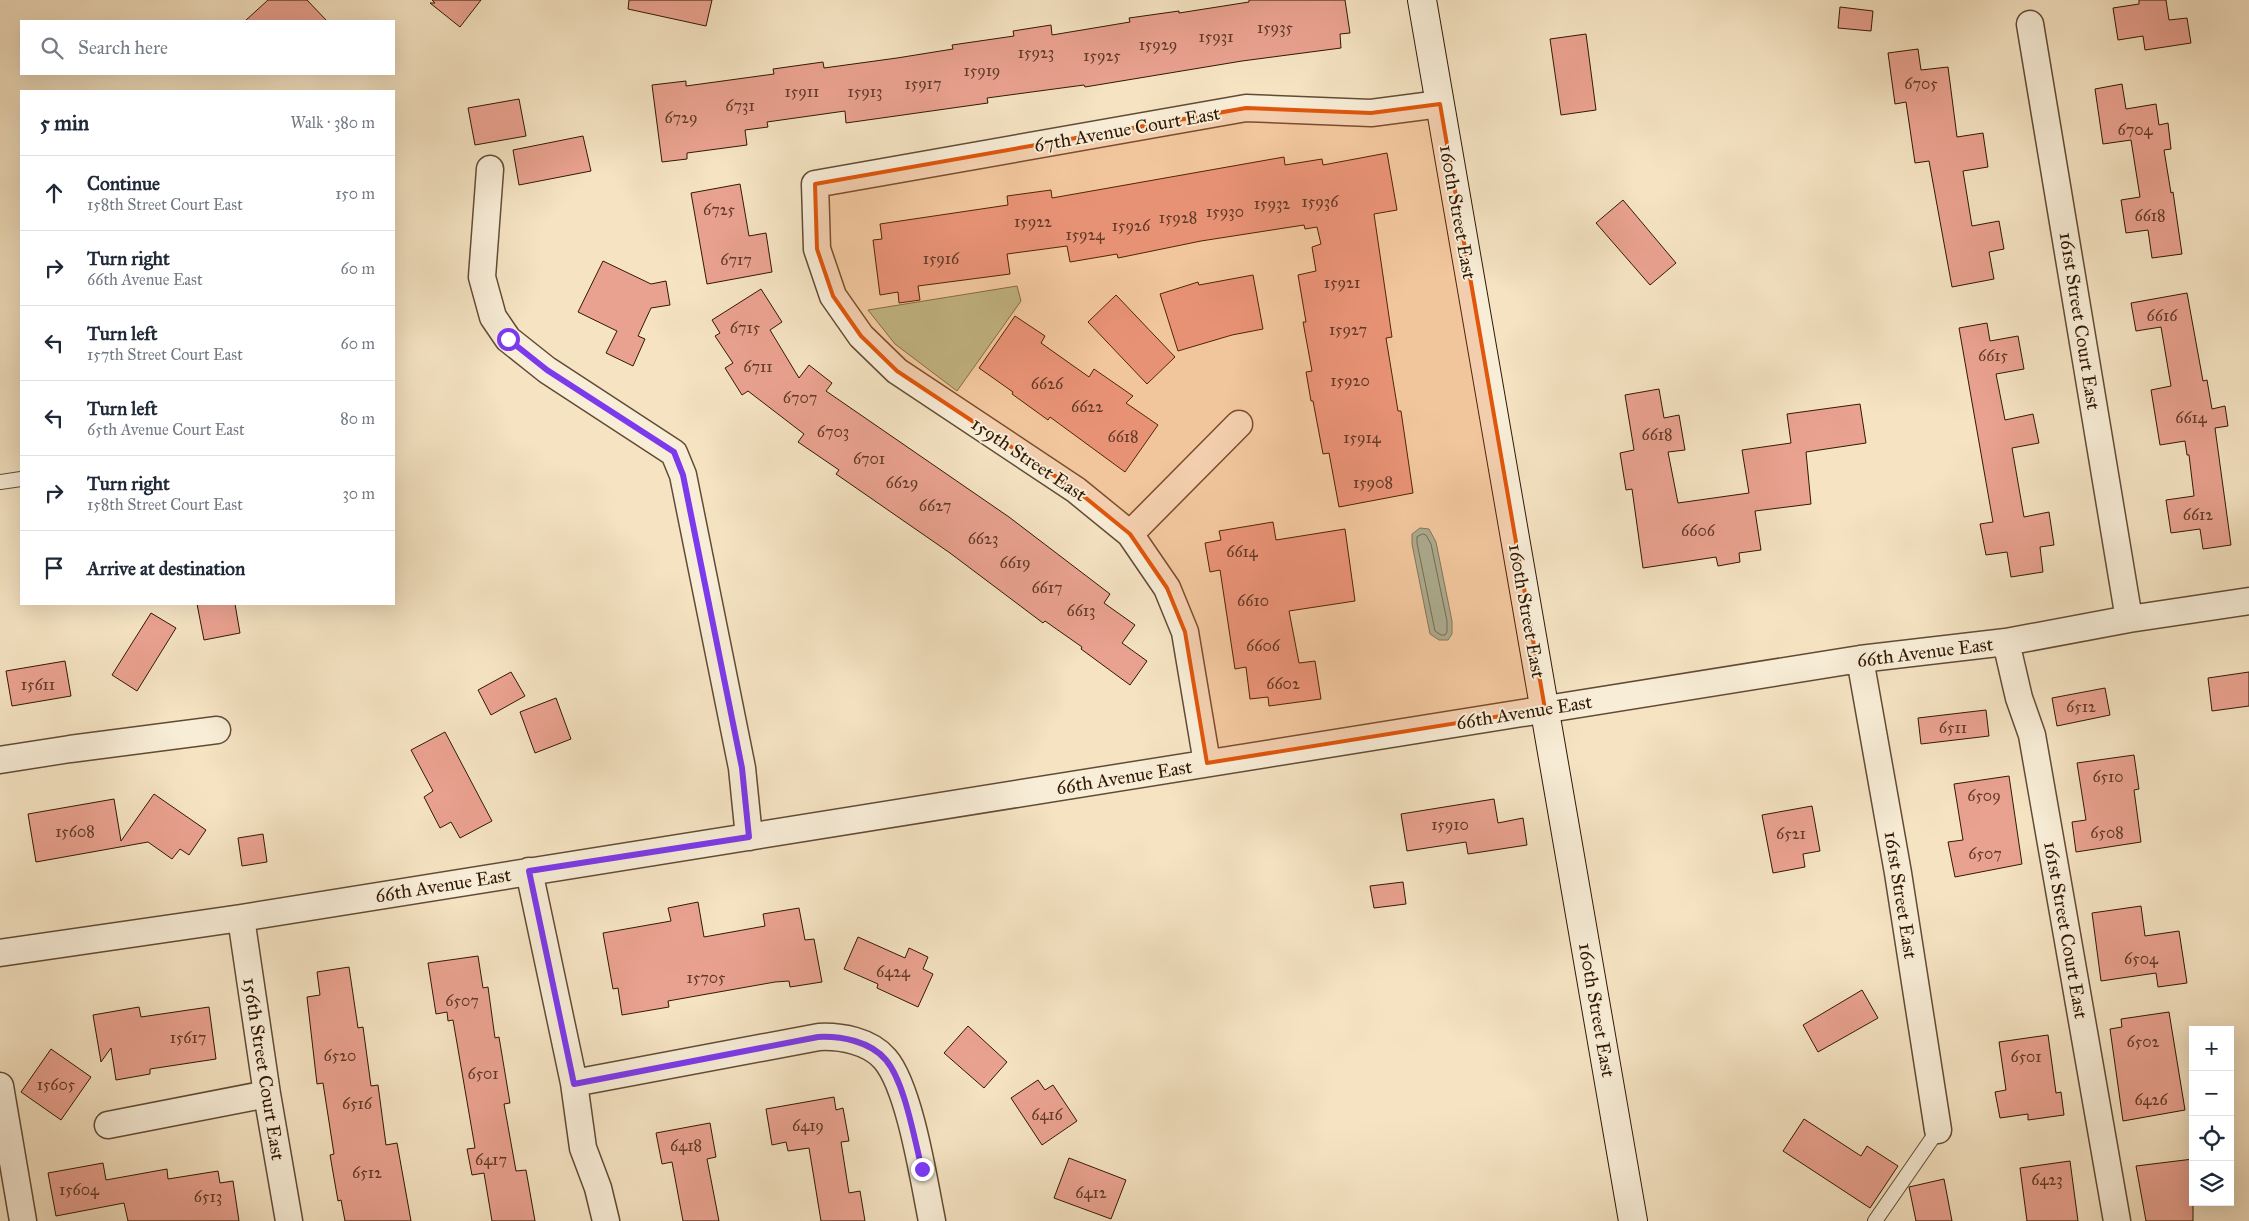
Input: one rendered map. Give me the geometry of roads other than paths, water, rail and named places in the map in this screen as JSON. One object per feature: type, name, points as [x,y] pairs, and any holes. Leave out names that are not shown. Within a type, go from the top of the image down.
[{"type":"main road","name":"160th Street East","points":[[1422,0],[1633,1221]]},
{"type":"street","name":"161st Street Court East","points":[[2030,24],[2129,619]]},
{"type":"street","name":"67th Avenue Court East","points":[[815,184],[1246,108],[1371,113],[1440,104]]},
{"type":"street","points":[[490,169],[482,276],[494,317],[508,339],[547,370],[674,452],[683,475],[742,768],[749,837]]},
{"type":"street","name":"159th Street East","points":[[815,184],[817,249],[833,296],[861,336],[897,371],[1076,490],[1130,534],[1167,588],[1185,632],[1207,763]]},
{"type":"street","points":[[1130,534],[1239,424]]},
{"type":"street","name":"66th Avenue East","points":[[0,953],[241,918],[1860,659],[2006,642],[2129,619],[2249,601]]},
{"type":"street","name":"161st Street Court East","points":[[2006,642],[2019,698],[2032,735],[2117,1221]]},
{"type":"street","name":"161st Street East","points":[[1860,659],[1898,873],[1938,1130]]},
{"type":"street","points":[[0,760],[217,730]]},
{"type":"street","points":[[529,871],[574,1084],[583,1148],[598,1188],[606,1221]]},
{"type":"street","name":"156th Street Court East","points":[[241,918],[267,1094],[289,1221]]},
{"type":"street","points":[[574,1084],[818,1037],[840,1036],[859,1042],[885,1059],[895,1076],[906,1104],[932,1221]]},
{"type":"street","points":[[0,1086],[8,1175],[23,1221]]},
{"type":"street","points":[[108,1125],[267,1094]]},
{"type":"lane","points":[[0,482],[20,479]]},
{"type":"lane","points":[[1875,1221],[1938,1130]]},
{"type":"water","points":[[1420,528],[1429,529],[1436,542],[1452,621],[1452,634],[1448,640],[1439,640],[1430,634],[1412,544],[1412,534]]}]
